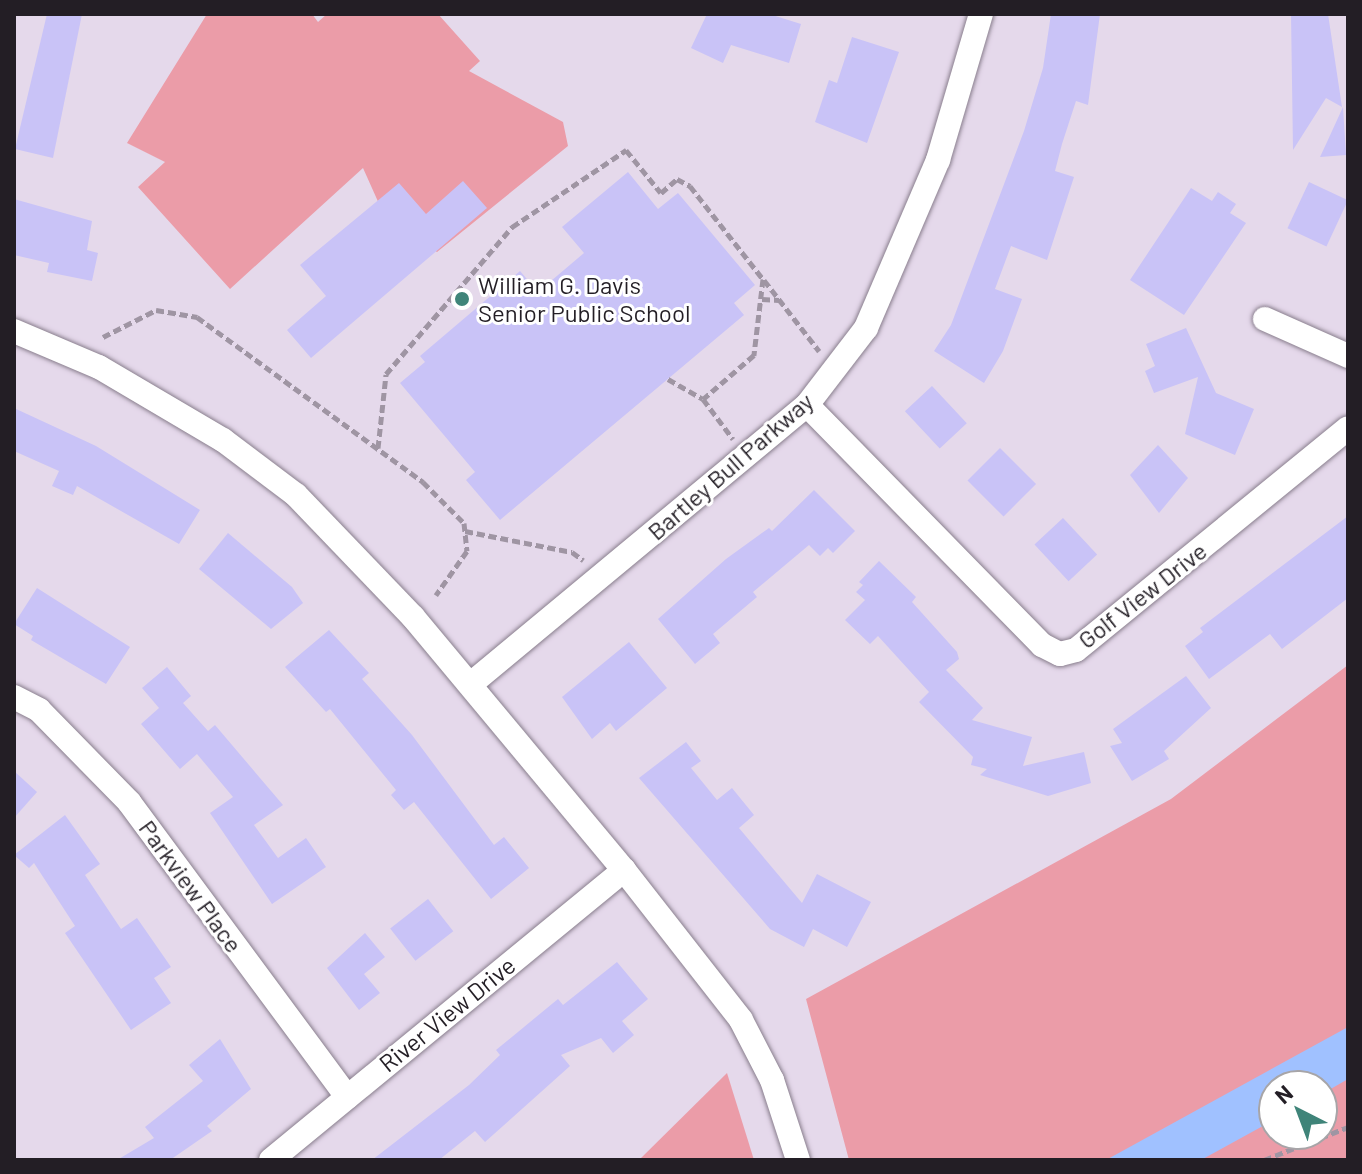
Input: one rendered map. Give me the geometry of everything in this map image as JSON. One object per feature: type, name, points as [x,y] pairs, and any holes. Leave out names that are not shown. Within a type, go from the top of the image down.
[{"type":"street","name":"Bartley Bull Parkway","points":[[472,683],[807,405],[866,328],[938,160],[981,14]]},
{"type":"street","points":[[1265,319],[1348,356]]},
{"type":"street","points":[[14,331],[99,367],[223,440],[284,486],[472,683],[741,1020],[772,1080],[798,1160]]},
{"type":"street","name":"Golf View Drive","points":[[807,405],[1042,645],[1060,654],[1076,650],[1348,428]]},
{"type":"street","name":"Parkview Place","points":[[14,697],[39,710],[129,802],[347,1097]]},
{"type":"street","name":"River View Drive","points":[[271,1160],[624,870]]},
{"type":"path","points":[[378,448],[386,374],[512,227],[626,150],[661,193],[677,179],[690,186],[834,370]]},
{"type":"path","points":[[703,399],[754,355],[763,279]]},
{"type":"path","points":[[762,299],[779,300]]},
{"type":"path","points":[[103,337],[156,310],[197,317],[423,482],[464,523],[465,531],[467,551],[436,595]]},
{"type":"path","points":[[668,379],[703,399],[746,456]]},
{"type":"path","points":[[465,531],[572,552],[602,575]]},
{"type":"path","points":[[1264,1160],[1348,1127]]},
{"type":"shaded area","points":[[207,14],[312,14],[318,22],[327,14],[438,14],[480,61],[469,71],[563,122],[568,146],[437,252],[405,233],[380,206],[363,168],[230,289],[138,187],[165,162],[127,143]]},
{"type":"shaded area","points":[[1348,665],[1348,1160],[849,1160],[806,999],[1171,799]]},
{"type":"shaded area","points":[[727,1073],[754,1160],[639,1160]]},
{"type":"water","points":[[1348,1027],[1348,1079],[1338,1085],[1338,1070],[1270,1070]]},
{"type":"water","points":[[1258,1076],[1258,1129],[1201,1160],[1106,1160]]},
{"type":"building","points":[[47,14],[82,14],[53,158],[15,149]]},
{"type":"building","points":[[707,14],[769,14],[801,24],[789,63],[731,45],[723,63],[691,48]]},
{"type":"building","points":[[1051,14],[1100,14],[1088,105],[1076,101],[1062,144],[1055,171],[1074,177],[1047,260],[1011,246],[995,289],[1022,299],[1003,351],[984,383],[934,351],[951,325],[1024,131],[1043,68]]},
{"type":"building","points":[[1291,14],[1328,14],[1342,107],[1326,98],[1293,150]]},
{"type":"building","points":[[852,37],[899,52],[867,143],[815,122],[829,80],[837,83]]},
{"type":"building","points":[[1343,107],[1346,155],[1320,157],[1327,142]]},
{"type":"building","points":[[628,172],[658,209],[678,193],[755,285],[734,303],[744,315],[500,520],[466,480],[475,472],[400,383],[425,362],[420,356],[520,271],[538,292],[584,253],[562,227]]},
{"type":"building","points":[[463,181],[487,208],[311,358],[287,330],[326,296],[300,265],[399,183],[426,214]]},
{"type":"building","points":[[1309,182],[1348,200],[1326,246],[1287,228]]},
{"type":"building","points":[[1191,188],[1212,201],[1218,192],[1236,204],[1230,213],[1246,223],[1184,315],[1130,280]]},
{"type":"building","points":[[14,199],[92,221],[87,250],[98,253],[92,281],[47,272],[49,263],[14,255]]},
{"type":"building","points":[[1186,328],[1216,393],[1254,409],[1235,455],[1185,434],[1198,377],[1154,393],[1145,371],[1155,366],[1146,344]]},
{"type":"building","points":[[932,386],[967,423],[940,449],[905,411]]},
{"type":"building","points":[[14,408],[96,446],[200,510],[179,544],[77,486],[73,495],[52,486],[59,471],[14,451]]},
{"type":"building","points":[[1158,445],[1188,478],[1159,513],[1130,475]]},
{"type":"building","points":[[1000,448],[1036,484],[1004,517],[967,481]]},
{"type":"building","points":[[814,490],[855,531],[833,553],[828,548],[820,556],[809,545],[753,592],[757,597],[713,634],[720,643],[695,664],[658,619],[726,559],[769,528],[772,531]]},
{"type":"building","points":[[1348,516],[1348,598],[1282,649],[1270,634],[1209,679],[1185,646],[1203,632],[1200,628]]},
{"type":"building","points":[[1063,518],[1097,555],[1069,581],[1034,545]]},
{"type":"building","points":[[228,533],[292,587],[303,603],[271,629],[199,569]]},
{"type":"building","points":[[879,561],[916,597],[912,602],[957,652],[959,659],[946,670],[983,708],[972,720],[1032,737],[1023,766],[1084,752],[1091,783],[1048,796],[980,775],[987,769],[971,765],[973,757],[919,702],[929,692],[878,636],[870,644],[845,620],[865,600],[856,592],[863,585],[859,582]]},
{"type":"building","points":[[37,588],[130,647],[106,684],[31,640],[33,636],[14,624]]},
{"type":"building","points":[[329,630],[369,673],[362,679],[412,735],[494,845],[504,837],[529,868],[491,899],[414,802],[404,810],[391,795],[396,790],[330,709],[326,712],[285,667]]},
{"type":"building","points":[[629,642],[667,688],[616,731],[610,723],[592,739],[562,697]]},
{"type":"building","points":[[167,667],[191,696],[183,703],[208,731],[215,725],[283,805],[254,825],[278,858],[306,838],[326,867],[272,904],[210,813],[233,797],[197,754],[180,769],[141,724],[159,708],[142,688]]},
{"type":"building","points":[[1186,676],[1211,708],[1164,751],[1169,759],[1132,781],[1110,746],[1122,743],[1113,729]]},
{"type":"building","points":[[686,742],[701,761],[691,768],[717,800],[732,788],[754,815],[739,828],[802,903],[817,874],[871,902],[847,947],[813,929],[804,947],[770,929],[639,778]]},
{"type":"building","points":[[14,771],[37,792],[14,818]]},
{"type":"building","points":[[65,815],[100,864],[85,875],[121,929],[137,918],[171,967],[154,978],[171,1003],[131,1030],[65,933],[75,926],[34,863],[29,868],[14,855]]},
{"type":"building","points":[[428,899],[453,931],[415,961],[390,929]]},
{"type":"building","points":[[365,933],[385,957],[364,974],[380,993],[359,1010],[327,968]]},
{"type":"building","points":[[617,962],[648,999],[622,1021],[634,1035],[613,1053],[601,1038],[561,1055],[570,1066],[485,1142],[475,1131],[439,1160],[372,1160],[469,1085],[500,1055],[496,1050],[558,999],[563,1005]]},
{"type":"building","points":[[220,1039],[251,1089],[207,1126],[212,1131],[170,1160],[117,1160],[154,1138],[145,1127],[203,1081],[189,1065]]},
{"type":"place","name":"William G. Davis Senior Public School","points":[[462,299]]}]
